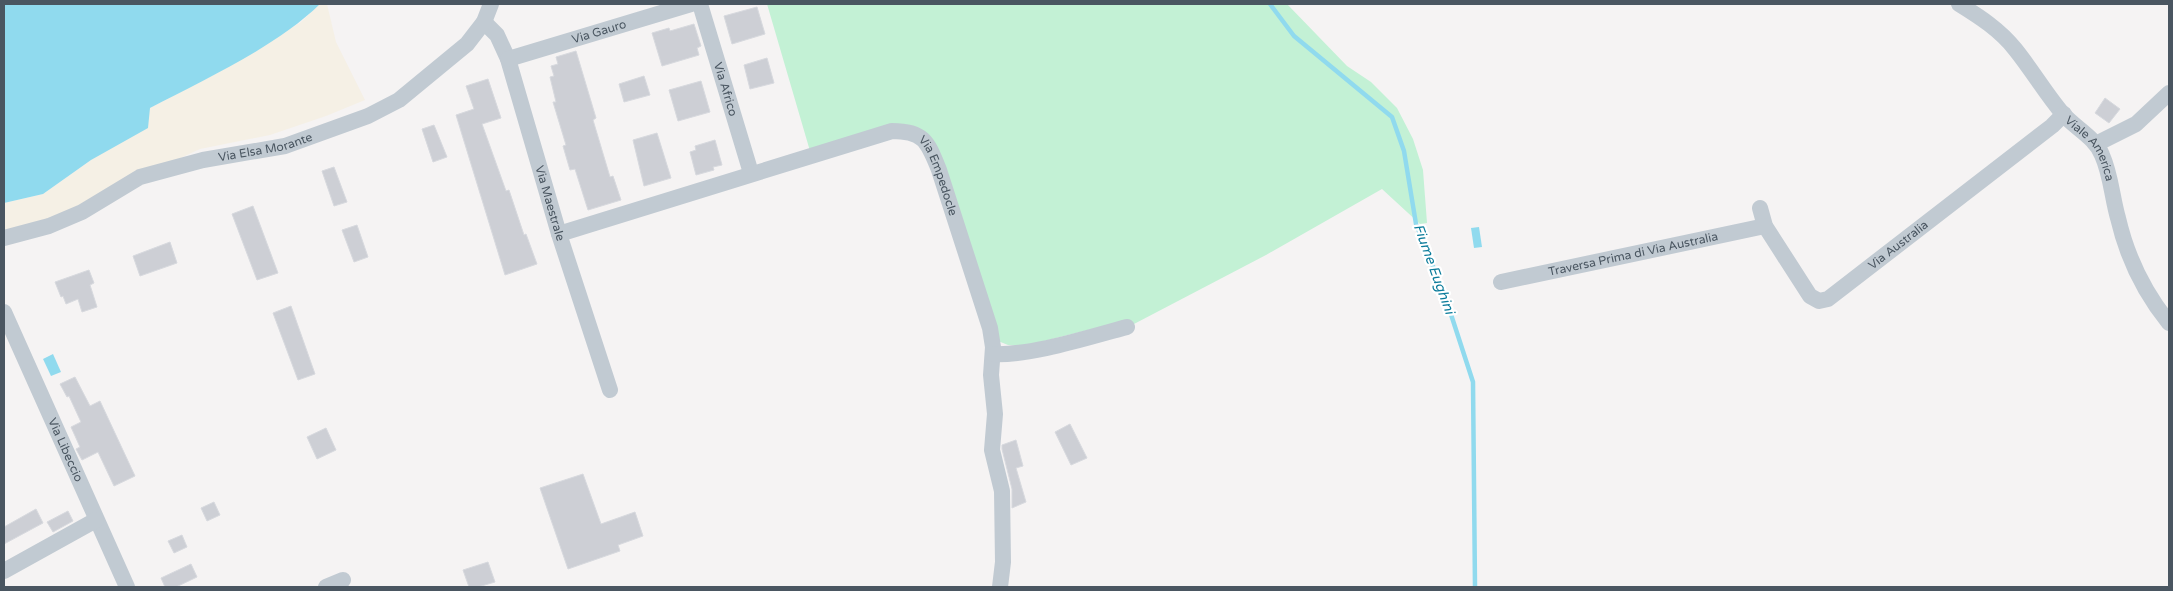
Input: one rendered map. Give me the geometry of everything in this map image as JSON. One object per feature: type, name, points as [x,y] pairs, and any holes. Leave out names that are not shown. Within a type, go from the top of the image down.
[{"type":"street","name":"Via Elsa Morante","points":[[4,238],[49,226],[82,212],[140,177],[203,160],[285,146],[368,116],[399,100],[466,44],[484,22],[491,4]]},
{"type":"street","name":"Via Gauro","points":[[508,59],[691,4]]},
{"type":"street","name":"Via Africo","points":[[700,4],[751,173]]},
{"type":"street","name":"Viale America","points":[[1960,4],[1995,28],[2015,49],[2064,114],[2096,144],[2102,154],[2118,218],[2140,281],[2169,323]]},
{"type":"street","name":"Via Maestrale","points":[[484,22],[497,35],[508,59],[558,234],[610,390]]},
{"type":"street","points":[[2096,144],[2136,124],[2169,93]]},
{"type":"street","name":"Via Australia","points":[[1760,208],[1764,226],[1810,296],[1819,301],[1828,298],[2052,126],[2064,114]]},
{"type":"street","name":"Via Empedocle","points":[[558,234],[751,173],[892,132],[909,131],[920,137],[932,152],[939,170],[990,328],[993,354],[991,375],[995,414],[992,450],[1002,491],[1003,538],[1000,587]]},
{"type":"street","name":"Traversa Prima di Via Australia","points":[[1501,282],[1764,226]]},
{"type":"street","name":"Via Libeccio","points":[[4,312],[127,587]]},
{"type":"street","points":[[993,354],[1007,355],[1077,341],[1127,327]]},
{"type":"street","points":[[4,571],[96,520]]},
{"type":"street","points":[[326,587],[343,580]]},
{"type":"green space","points":[[767,4],[1287,4],[1347,66],[1371,82],[1397,108],[1413,139],[1423,170],[1427,223],[1420,224],[1382,189],[1266,255],[1134,324],[1128,320],[1024,346],[1008,345],[998,341],[922,131],[810,151]]},
{"type":"sand","points":[[320,4],[327,4],[336,42],[365,100],[326,116],[270,135],[200,149],[53,217],[4,232],[4,203],[43,194],[91,160],[150,108],[221,71],[301,22]]},
{"type":"water","points":[[4,4],[320,4],[302,20],[261,48],[150,108],[148,128],[91,160],[43,194],[4,203]]},
{"type":"water","points":[[1479,227],[1482,247],[1474,248],[1471,228]]},
{"type":"water","points":[[53,354],[61,372],[51,376],[43,359]]},
{"type":"building","points":[[757,7],[765,34],[732,44],[724,16]]},
{"type":"building","points":[[694,24],[701,46],[697,48],[699,55],[662,66],[652,33],[669,28],[670,31]]},
{"type":"building","points":[[576,51],[596,118],[593,120],[610,177],[613,176],[621,200],[588,210],[575,169],[570,170],[563,146],[566,145],[553,102],[556,102],[550,77],[554,76],[551,66],[558,64],[556,57]]},
{"type":"building","points":[[767,58],[774,83],[750,89],[744,65]]},
{"type":"building","points":[[644,76],[650,95],[624,102],[619,84]]},
{"type":"building","points":[[488,79],[501,118],[482,124],[506,191],[509,190],[524,235],[526,234],[537,264],[505,275],[456,115],[474,109],[466,86]]},
{"type":"building","points":[[701,81],[710,112],[678,121],[669,90]]},
{"type":"building","points":[[2105,98],[2120,109],[2109,123],[2095,113]]},
{"type":"building","points":[[434,125],[447,157],[433,162],[422,129]]},
{"type":"building","points":[[657,133],[671,178],[644,186],[633,140]]},
{"type":"building","points":[[715,140],[722,165],[713,167],[714,170],[696,175],[690,152],[696,150],[695,146]]},
{"type":"building","points":[[334,167],[347,202],[334,206],[322,171]]},
{"type":"building","points":[[253,206],[278,273],[257,280],[232,214]]},
{"type":"building","points":[[357,225],[368,257],[354,262],[342,230]]},
{"type":"building","points":[[170,242],[177,263],[140,276],[133,256]]},
{"type":"building","points":[[89,270],[94,283],[90,285],[97,307],[82,312],[78,299],[66,304],[55,282]]},
{"type":"building","points":[[291,306],[315,374],[298,380],[273,313]]},
{"type":"building","points":[[75,377],[90,406],[100,401],[135,476],[114,486],[98,452],[82,460],[76,449],[80,447],[71,427],[81,422],[69,396],[67,397],[60,384]]},
{"type":"building","points":[[1070,424],[1087,458],[1071,465],[1055,432]]},
{"type":"building","points":[[326,428],[336,450],[317,459],[307,437]]},
{"type":"building","points":[[1016,440],[1023,466],[1016,468],[1026,502],[1012,508],[1012,489],[1002,445]]},
{"type":"building","points":[[583,474],[601,524],[635,512],[643,536],[618,545],[620,551],[568,569],[540,488]]},
{"type":"building","points":[[214,502],[220,515],[207,521],[201,508]]},
{"type":"building","points":[[36,509],[43,523],[4,544],[4,527]]},
{"type":"building","points":[[68,511],[73,521],[53,532],[47,522]]},
{"type":"building","points":[[182,535],[187,547],[174,553],[168,541]]},
{"type":"building","points":[[488,562],[495,582],[478,587],[469,587],[463,570]]},
{"type":"building","points":[[191,564],[197,577],[176,587],[165,587],[161,578]]},
{"type":"waterway","name":"Fiume Eughini","points":[[1270,4],[1294,36],[1392,117],[1404,151],[1416,224],[1445,296],[1473,382],[1475,587]]}]
